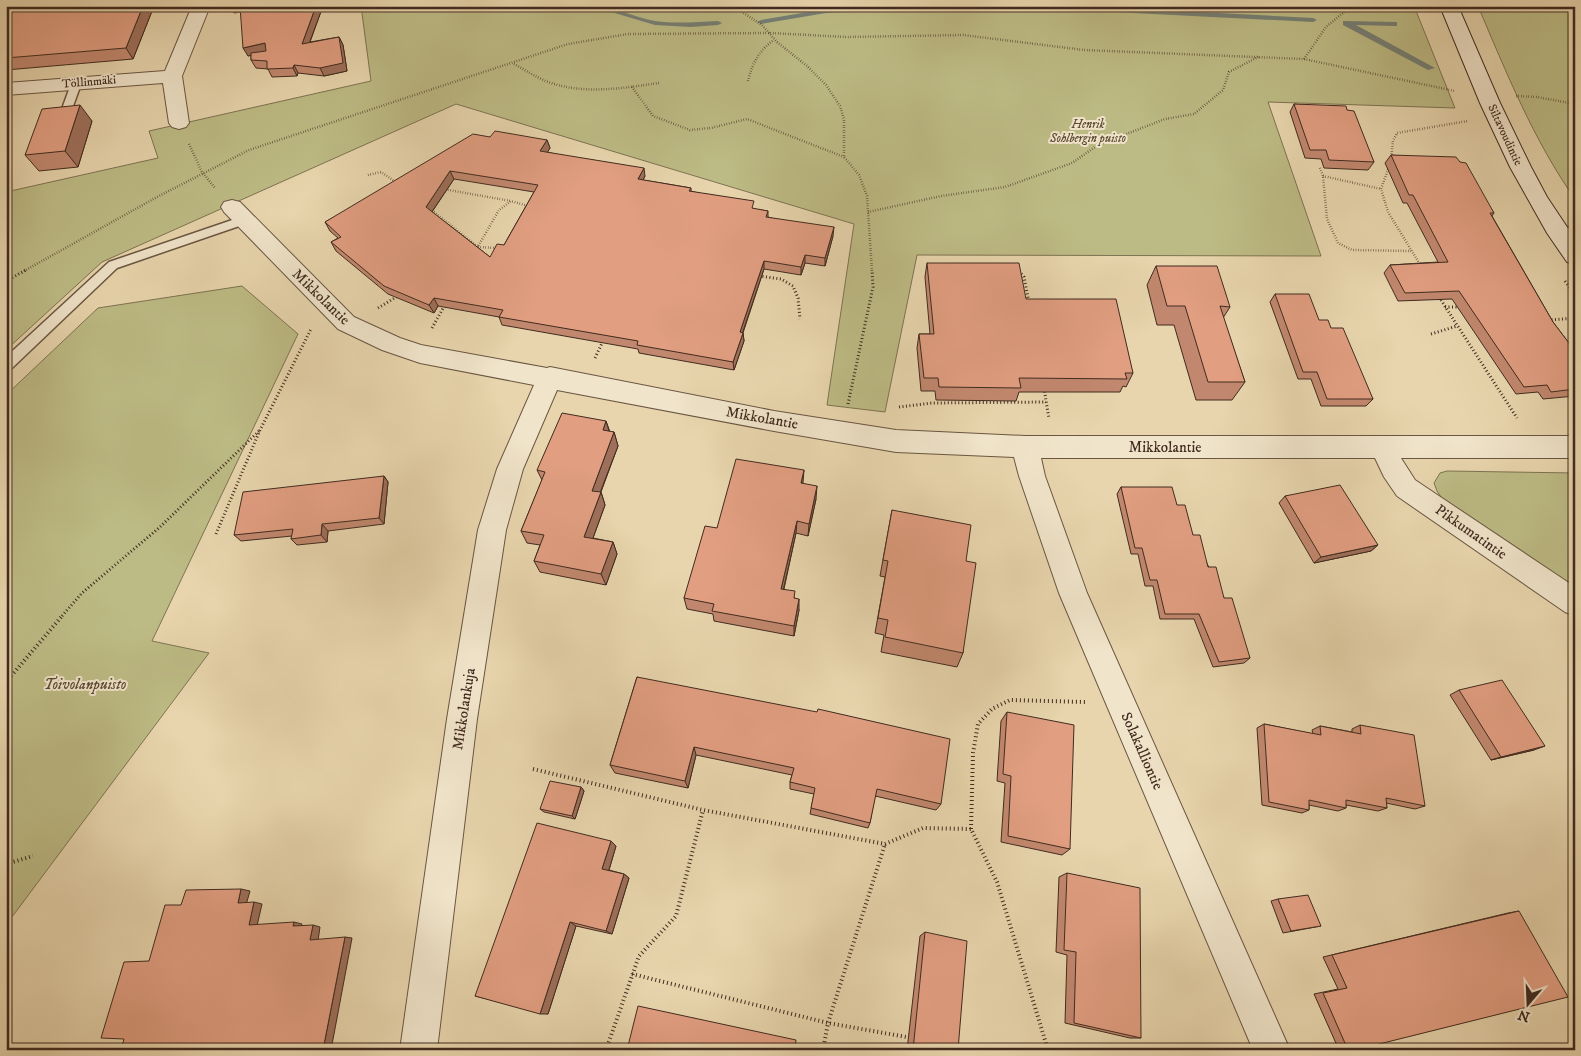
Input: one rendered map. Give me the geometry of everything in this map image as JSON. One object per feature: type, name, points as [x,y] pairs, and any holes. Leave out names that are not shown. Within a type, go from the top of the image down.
[{"type":"street","points":[[179,123],[172,76],[201,6]]},
{"type":"street","name":"Siltavoudintie","points":[[1449,6],[1526,180],[1566,232],[1575,256]]},
{"type":"street","name":"Töllinmäki","points":[[6,89],[172,76]]},
{"type":"street","name":"Mikkolantie","points":[[238,214],[333,312],[346,323],[363,333],[420,354],[550,377],[774,421],[896,440],[1025,447],[1575,447]]},
{"type":"street","name":"Mikkolankuja","points":[[418,1050],[461,729],[492,530],[510,469],[550,377]]},
{"type":"street","name":"Solakalliontie","points":[[1025,447],[1032,476],[1073,593],[1272,1050]]},
{"type":"street","name":"Pikkumatintie","points":[[1384,447],[1393,469],[1406,488],[1575,603]]},
{"type":"lane","points":[[63,120],[76,84]]},
{"type":"lane","points":[[6,365],[114,265],[238,214]]},
{"type":"path","points":[[733,6],[745,13],[770,33],[774,40],[801,59],[827,86],[844,118],[844,157]]},
{"type":"path","points":[[1304,60],[1317,38],[1332,21],[1345,12],[1414,6]]},
{"type":"path","points":[[6,281],[202,172],[263,145],[513,64],[568,44],[620,35],[770,33],[827,37],[964,35],[1084,50],[1261,56],[1304,60],[1456,91]]},
{"type":"path","points":[[748,81],[751,64],[768,43],[774,40]]},
{"type":"path","points":[[868,212],[941,196],[1005,187],[1072,162],[1098,145],[1165,119],[1194,114],[1223,90],[1229,72],[1261,56]]},
{"type":"path","points":[[513,64],[552,84],[578,89],[632,87],[659,83]]},
{"type":"path","points":[[632,87],[653,116],[690,130],[711,128],[747,119],[844,157],[859,175],[868,196],[873,287],[858,368],[847,410]]},
{"type":"path","points":[[1511,96],[1537,97],[1575,104]]},
{"type":"path","points":[[1421,267],[1388,212],[1381,189],[1391,163],[1393,141],[1397,133],[1469,121]]},
{"type":"path","points":[[179,123],[202,172],[238,214]]},
{"type":"path","points":[[1320,168],[1327,219],[1338,243],[1352,250],[1412,251]]},
{"type":"path","points":[[368,175],[381,172],[404,188]]},
{"type":"path","points":[[1322,176],[1381,189]]},
{"type":"path","points":[[434,188],[479,194],[532,207]]},
{"type":"path","points":[[474,253],[499,210],[511,201]]},
{"type":"path","points":[[426,206],[478,247]]},
{"type":"path","points":[[470,252],[478,247],[504,248]]},
{"type":"path","points":[[1016,267],[1024,278],[1029,306]]},
{"type":"path","points":[[757,276],[776,278],[792,283],[798,290],[800,319]]},
{"type":"path","points":[[1436,291],[1522,425]]},
{"type":"path","points":[[373,311],[405,292]]},
{"type":"path","points":[[429,333],[447,301]]},
{"type":"path","points":[[1445,307],[1461,307]]},
{"type":"path","points":[[216,534],[260,430],[310,329],[333,312]]},
{"type":"path","points":[[1548,320],[1575,318]]},
{"type":"path","points":[[1431,334],[1457,326]]},
{"type":"path","points":[[593,363],[604,338]]},
{"type":"path","points":[[1043,383],[1049,419]]},
{"type":"path","points":[[899,407],[932,403],[1046,402]]},
{"type":"path","points":[[6,682],[82,593],[160,527],[260,430]]},
{"type":"path","points":[[1048,1050],[997,882],[971,829],[973,753],[978,724],[992,709],[1010,700],[1088,702]]},
{"type":"path","points":[[533,769],[703,810],[885,844],[923,828],[971,829]]},
{"type":"path","points":[[606,1050],[639,956],[676,916],[703,810]]},
{"type":"path","points":[[823,1050],[828,1023],[885,844]]},
{"type":"path","points":[[6,864],[34,856]]},
{"type":"path","points":[[632,974],[828,1023],[921,1040]]},
{"type":"path","points":[[949,1045],[977,1050]]},
{"type":"green space","name":"Henrik Sohlbergin puisto","points":[[361,6],[1414,6],[1455,108],[1268,102],[1321,256],[917,255],[885,412],[827,405],[854,224],[456,104],[102,262],[6,350],[6,192],[158,158],[149,131],[371,81]]},
{"type":"green space","points":[[1478,6],[1575,6],[1575,199],[1546,154],[1510,81]]},
{"type":"green space","name":"Toivolanpuisto","points":[[242,286],[298,334],[152,641],[209,653],[6,925],[6,395],[98,308]]},
{"type":"green space","points":[[1447,471],[1575,473],[1575,592],[1438,500],[1441,497],[1434,483],[1440,473]]},
{"type":"building","points":[[6,6],[143,6],[126,48],[6,58]]},
{"type":"building","points":[[240,6],[316,6],[302,44],[339,37],[343,63],[320,68],[294,65],[293,68],[267,69],[267,61],[251,60],[251,53],[266,51],[265,43],[243,48]]},
{"type":"building","points":[[1294,104],[1346,106],[1347,110],[1354,111],[1374,162],[1329,160],[1326,150],[1310,150]]},
{"type":"building","points":[[80,105],[65,151],[25,155],[42,109]]},
{"type":"building","points":[[495,131],[547,140],[540,151],[644,168],[638,179],[691,188],[689,191],[754,201],[752,208],[768,211],[766,217],[834,227],[825,258],[805,255],[801,267],[764,261],[740,332],[743,333],[733,362],[637,345],[638,341],[499,317],[503,310],[434,298],[429,305],[384,286],[331,242],[341,237],[325,222],[473,134],[490,137]],"holes":[[[450,171],[538,185],[504,245],[497,244],[490,257],[426,207]]]},
{"type":"building","points":[[1391,155],[1456,157],[1460,162],[1466,163],[1494,213],[1490,213],[1553,322],[1575,351],[1575,389],[1551,392],[1547,385],[1524,387],[1459,291],[1405,293],[1390,265],[1448,262],[1413,195],[1409,195]]},
{"type":"building","points":[[927,263],[1019,263],[1026,299],[1116,299],[1133,373],[1125,373],[1127,379],[1019,378],[1021,388],[939,387],[938,378],[924,378],[919,334],[934,334]]},
{"type":"building","points":[[1156,266],[1217,266],[1230,307],[1220,306],[1245,382],[1208,382],[1185,306],[1167,306]]},
{"type":"building","points":[[1275,294],[1309,294],[1319,320],[1328,320],[1331,328],[1343,328],[1373,399],[1327,399],[1317,372],[1303,372]]},
{"type":"building","points":[[562,413],[606,421],[603,430],[614,432],[592,491],[601,492],[584,537],[613,542],[601,574],[534,561],[544,535],[521,531],[545,472],[537,470]]},
{"type":"building","points":[[736,459],[804,470],[801,483],[817,486],[809,524],[797,521],[781,589],[795,591],[794,598],[799,599],[794,626],[712,611],[714,604],[684,598],[705,526],[717,528]]},
{"type":"building","points":[[384,476],[379,518],[322,524],[321,535],[291,539],[293,529],[234,535],[243,492]]},
{"type":"building","points":[[1340,485],[1378,545],[1321,557],[1285,496]]},
{"type":"building","points":[[1121,487],[1172,487],[1177,505],[1185,505],[1193,535],[1200,535],[1208,567],[1216,567],[1224,598],[1232,598],[1250,658],[1219,662],[1199,614],[1165,614],[1157,580],[1150,580],[1142,548],[1135,548]]},
{"type":"building","points":[[892,510],[971,525],[966,561],[976,563],[963,653],[885,637],[888,620],[878,618],[888,561],[883,560]]},
{"type":"building","points":[[637,677],[817,712],[818,709],[950,739],[941,804],[877,789],[870,823],[811,808],[815,788],[790,782],[794,768],[694,747],[685,781],[610,765]]},
{"type":"building","points":[[1502,680],[1545,746],[1501,757],[1459,690]]},
{"type":"building","points":[[1007,712],[1074,725],[1070,849],[1008,836],[1011,776],[1003,774]]},
{"type":"building","points":[[1264,724],[1321,735],[1320,726],[1361,734],[1360,725],[1414,735],[1425,806],[1386,798],[1387,808],[1346,800],[1346,808],[1309,800],[1309,810],[1269,802]]},
{"type":"building","points":[[550,781],[581,787],[572,816],[540,809]]},
{"type":"building","points":[[537,823],[611,841],[602,869],[624,874],[606,931],[570,922],[540,1014],[475,996]]},
{"type":"building","points":[[1067,873],[1140,888],[1141,1038],[1074,1023],[1076,952],[1064,950]]},
{"type":"building","points":[[241,889],[238,903],[254,902],[249,925],[294,922],[293,926],[313,925],[310,940],[345,937],[323,1050],[121,1050],[124,1039],[101,1038],[124,962],[149,961],[165,905],[181,905],[186,890]]},
{"type":"building","points":[[1308,895],[1321,926],[1291,931],[1278,899]]},
{"type":"building","points":[[1519,911],[1568,997],[1355,1050],[1348,1050],[1323,993],[1347,988],[1332,955]]},
{"type":"building","points":[[925,932],[967,941],[958,1050],[913,1050]]},
{"type":"building","points":[[638,1006],[796,1040],[795,1050],[627,1050]]},
{"type":"waterway","points":[[594,6],[655,23],[691,25],[718,23]]},
{"type":"waterway","points":[[761,22],[826,11],[941,6]]},
{"type":"waterway","points":[[1033,6],[1313,20]]},
{"type":"waterway","points":[[1346,23],[1431,68]]},
{"type":"waterway","points":[[1348,23],[1394,24]]}]
